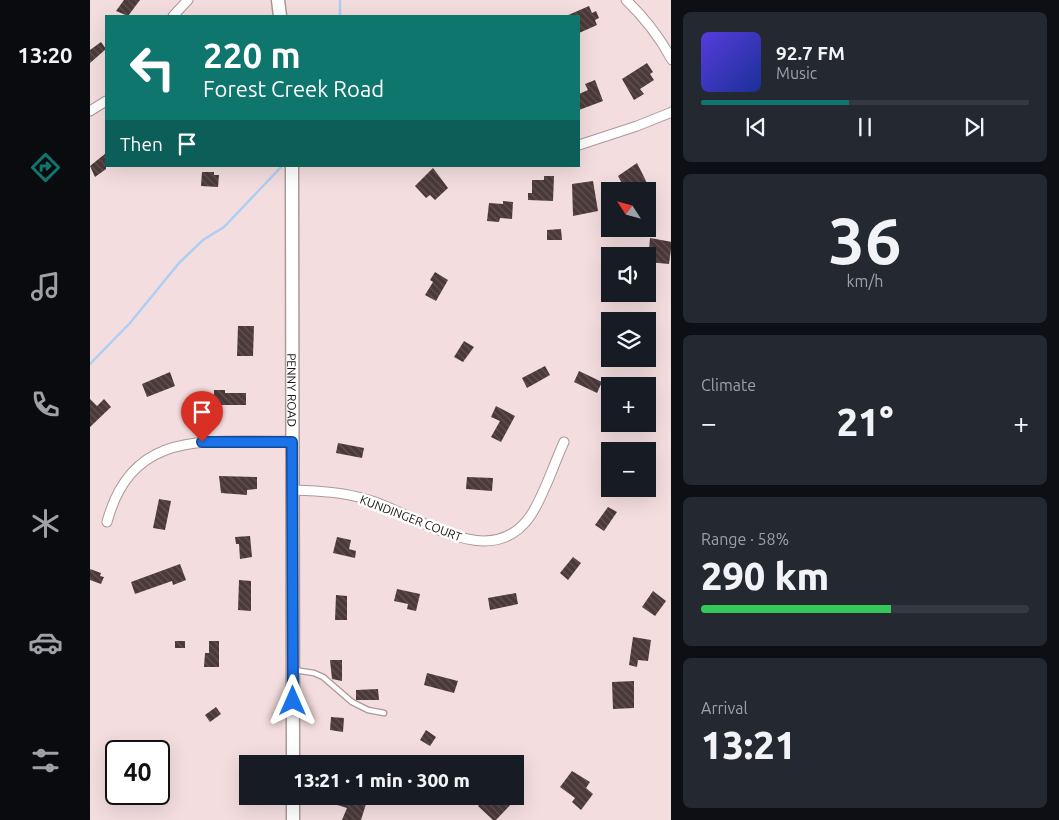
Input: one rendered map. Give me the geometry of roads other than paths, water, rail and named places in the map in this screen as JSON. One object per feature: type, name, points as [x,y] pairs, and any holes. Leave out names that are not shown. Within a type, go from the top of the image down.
[{"type":"street","points":[[174,15],[188,0]]},
{"type":"street","points":[[278,0],[280,15]]},
{"type":"street","points":[[626,0],[643,16],[659,36],[671,58]]},
{"type":"street","points":[[90,111],[105,102]]},
{"type":"street","points":[[580,145],[671,112]]},
{"type":"street","name":"PENNY ROAD","points":[[292,167],[293,755]]},
{"type":"street","points":[[107,522],[113,502],[129,474],[142,462],[173,447],[202,442],[292,442]]},
{"type":"street","name":"KUNDINGER COURT","points":[[293,490],[344,494],[368,500],[455,536],[472,541],[491,541],[517,529],[530,516],[564,442]]},
{"type":"street","points":[[293,805],[293,820]]},
{"type":"lane","points":[[293,670],[314,673],[352,702],[368,710],[384,713]]},
{"type":"waterway","points":[[340,0],[340,15]]},
{"type":"waterway","points":[[90,364],[130,323],[179,263],[203,240],[224,227],[281,167]]}]
